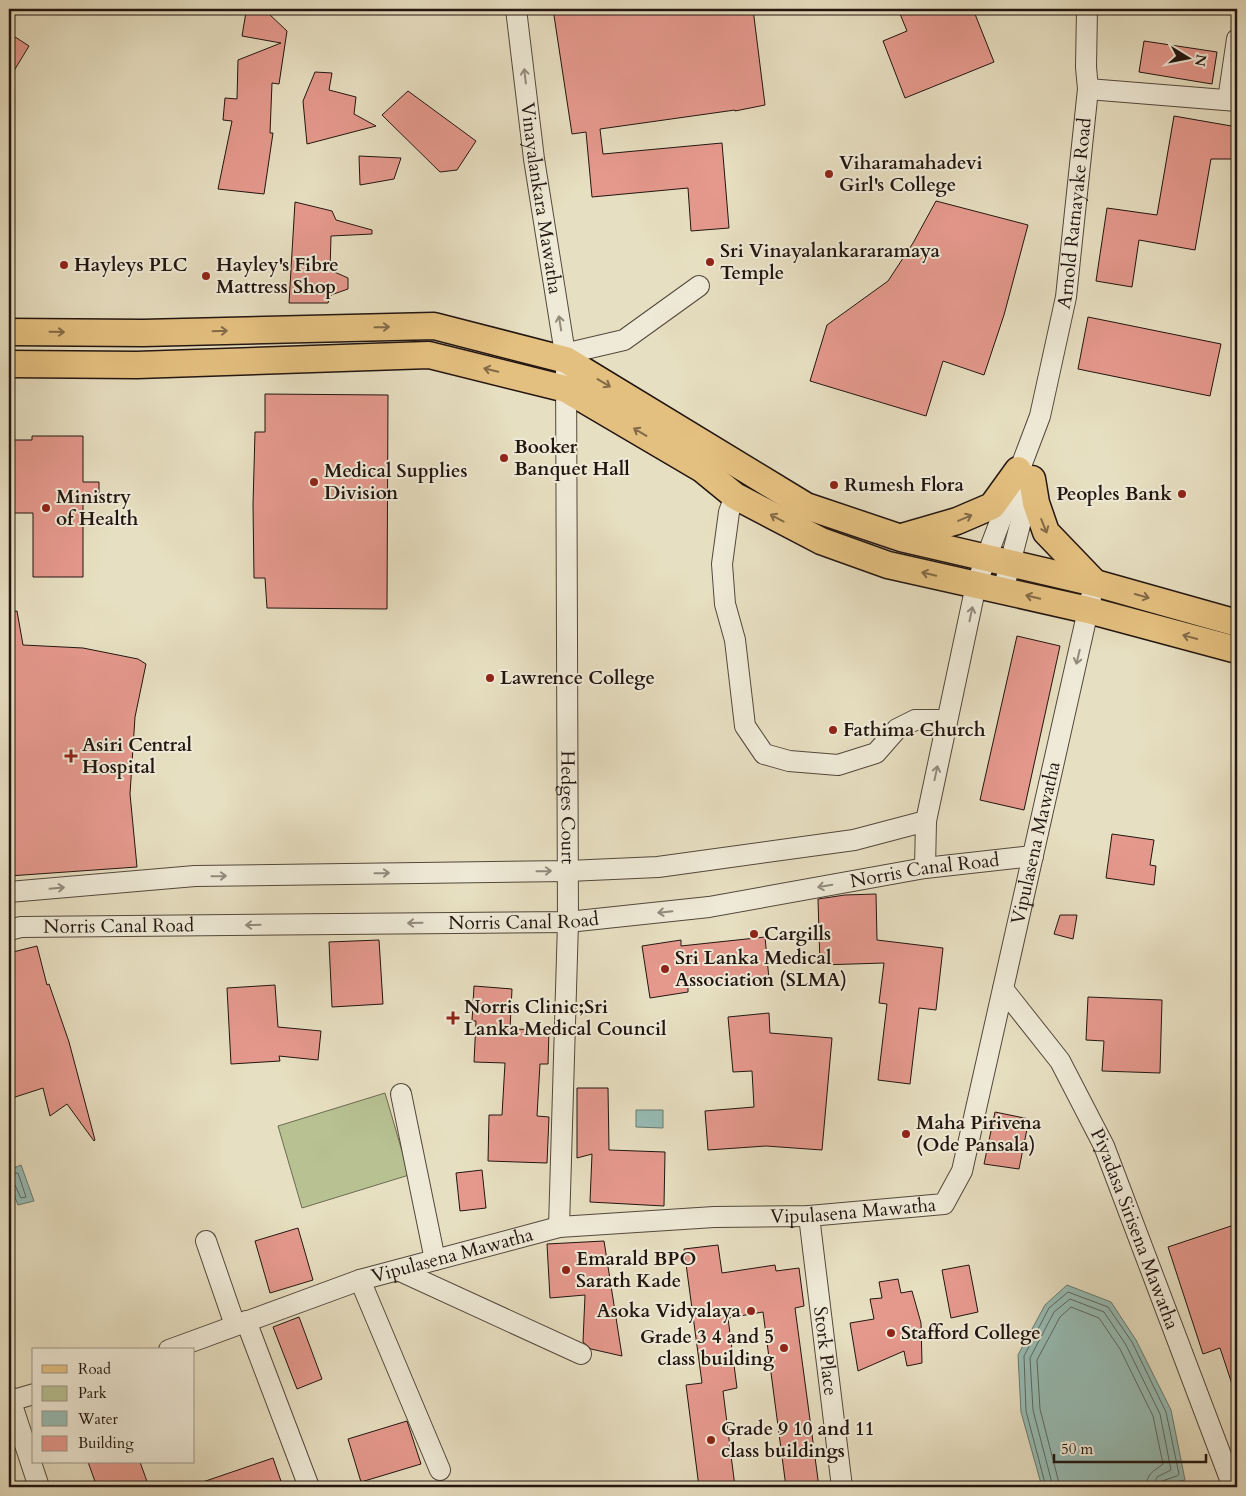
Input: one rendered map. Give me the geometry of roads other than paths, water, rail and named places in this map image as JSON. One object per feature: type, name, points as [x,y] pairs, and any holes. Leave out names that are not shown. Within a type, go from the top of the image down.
[{"type":"main road","points":[[9,332],[143,333],[434,326],[565,357],[806,506],[902,538],[1095,583],[1237,623]]},
{"type":"main road","points":[[9,364],[137,365],[429,354],[566,389],[702,469],[735,496],[822,541],[888,565],[1088,610],[1237,650]]},
{"type":"main road","points":[[902,538],[957,521],[992,506],[1025,475],[1046,532],[1095,583]]},
{"type":"street","name":"Vinayalankara Mawatha","points":[[516,9],[534,159],[565,357],[566,389]]},
{"type":"street","name":"Arnold Ratnayake Road","points":[[925,868],[926,821],[976,585],[998,560],[1025,475],[1066,297],[1088,89],[1086,67],[1087,9]]},
{"type":"street","points":[[1088,89],[1232,100],[1237,39]]},
{"type":"street","points":[[565,357],[624,340],[700,286]]},
{"type":"street","name":"Hedges Court","points":[[559,1227],[568,922],[566,389]]},
{"type":"street","points":[[735,496],[729,512],[722,564],[724,604],[735,640],[745,726],[764,754],[789,762],[838,765],[876,753],[897,729],[915,720],[947,720]]},
{"type":"street","name":"Arnold Ratnayake Road","points":[[998,560],[1003,591]]},
{"type":"street","name":"Vipulasena Mawatha","points":[[174,1348],[360,1280],[400,1271],[559,1227],[714,1217],[809,1216],[944,1204],[962,1171],[1095,583]]},
{"type":"street","name":"Norris Canal Road","points":[[9,892],[195,876],[658,867],[844,842],[926,821]]},
{"type":"street","name":"Norris Canal Road","points":[[9,930],[20,927],[568,922],[709,908],[925,868],[1033,856]]},
{"type":"street","name":"Piyadasa Sirisena Mawatha","points":[[1003,989],[1060,1061],[1104,1146],[1233,1487]]},
{"type":"street","points":[[401,1094],[435,1260]]},
{"type":"street","name":"Stork Place","points":[[809,1216],[842,1487]]},
{"type":"street","points":[[206,1241],[310,1487]]},
{"type":"street","points":[[400,1271],[581,1354]]},
{"type":"street","points":[[360,1280],[440,1470]]},
{"type":"street","points":[[32,1394],[10,1399],[39,1487]]},
{"type":"water","points":[[636,1110],[663,1110],[663,1128],[636,1127]]},
{"type":"water","points":[[21,1165],[34,1201],[18,1205],[9,1182],[9,1170]]},
{"type":"water","points":[[1067,1285],[1111,1302],[1136,1340],[1171,1410],[1185,1480],[1156,1487],[1042,1487],[1021,1412],[1018,1355],[1045,1305]]},
{"type":"place","name":"Viharamahadevi Girl's College","points":[[829,174]]},
{"type":"place","name":"Sri Vinayalankararamaya Temple","points":[[710,262]]},
{"type":"place","name":"Hayleys PLC","points":[[64,265]]},
{"type":"place","name":"Hayley's Fibre Mattress Shop","points":[[206,276]]},
{"type":"place","name":"Booker Banquet Hall","points":[[504,458]]},
{"type":"place","name":"Medical Supplies Division","points":[[314,482]]},
{"type":"place","name":"Rumesh Flora","points":[[834,485]]},
{"type":"place","name":"Peoples Bank","points":[[1182,494]]},
{"type":"place","name":"Ministry of Health","points":[[46,508]]},
{"type":"place","name":"Lawrence College","points":[[490,678]]},
{"type":"place","name":"Fathima Church","points":[[833,730]]},
{"type":"place","name":"Asiri Central Hospital","points":[[71,756]]},
{"type":"place","name":"Cargills","points":[[754,934]]},
{"type":"place","name":"Sri Lanka Medical Association (SLMA)","points":[[665,969]]},
{"type":"place","name":"Norris Clinic;Sri Lanka Medical Council","points":[[453,1018]]},
{"type":"place","name":"Maha Pirivena (Ode Pansala)","points":[[906,1134]]},
{"type":"place","name":"Emarald BPO Sarath Kade","points":[[566,1270]]},
{"type":"place","name":"Asoka Vidyalaya","points":[[751,1311]]},
{"type":"place","name":"Stafford College","points":[[891,1333]]},
{"type":"place","name":"Grade 3 4 and 5 class building","points":[[784,1348]]},
{"type":"place","name":"Grade 9 10 and 11 class buildings","points":[[711,1440]]}]
